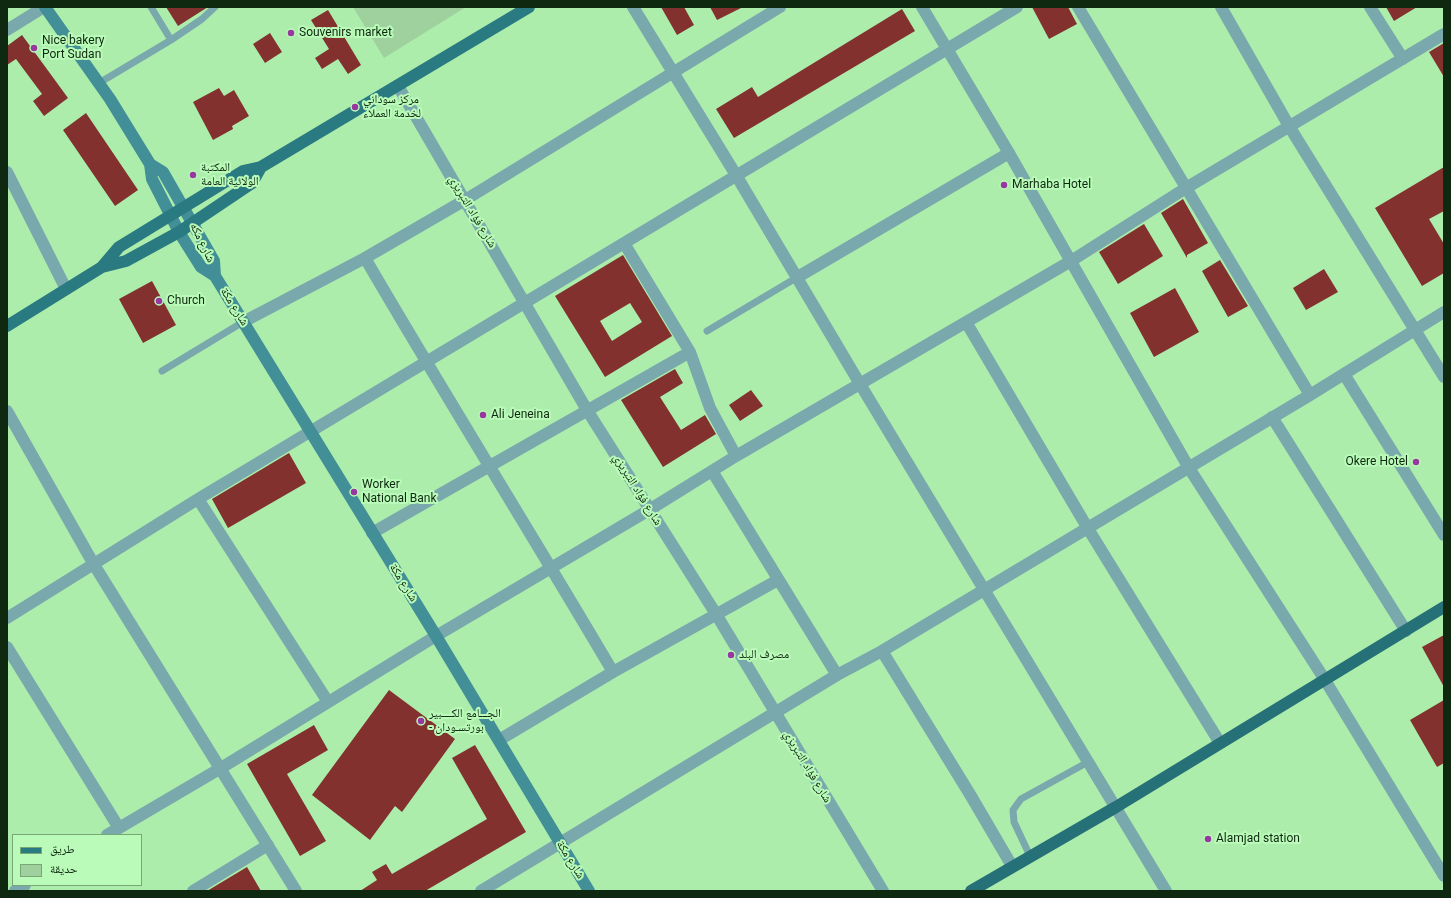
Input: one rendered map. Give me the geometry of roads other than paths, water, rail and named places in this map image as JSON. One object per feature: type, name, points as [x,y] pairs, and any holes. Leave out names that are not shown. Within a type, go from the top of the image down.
[{"type":"highway","points":[[971,891],[1116,807],[1444,607]]},
{"type":"main road","name":"شارع مكه","points":[[45,7],[99,83],[150,164],[152,180],[179,232],[201,267],[215,276]]},
{"type":"main road","points":[[102,267],[119,247],[243,170],[261,167],[528,7]]},
{"type":"main road","name":"شارع مكه","points":[[150,164],[163,172],[184,207],[214,261],[215,276]]},
{"type":"main road","points":[[7,326],[102,267],[126,261],[179,232],[252,183],[261,167]]},
{"type":"main road","name":"شارع مكة","points":[[215,276],[436,636],[589,891]]},
{"type":"street","points":[[7,30],[45,7]]},
{"type":"street","points":[[633,7],[736,175],[796,278],[1166,891]]},
{"type":"street","points":[[243,322],[365,258],[465,200],[780,7]]},
{"type":"street","points":[[922,7],[1010,153],[1188,468],[1325,680],[1444,876]]},
{"type":"street","points":[[7,618],[93,563],[198,499],[1017,7]]},
{"type":"street","points":[[1078,7],[1310,395]]},
{"type":"street","points":[[1221,7],[1289,126],[1444,377]]},
{"type":"street","points":[[1370,7],[1403,59]]},
{"type":"street","points":[[109,834],[221,768],[436,636],[649,510],[736,456],[1071,261],[1186,188],[1444,34]]},
{"type":"street","name":"شارع فؤاد التبريزي","points":[[398,86],[587,410],[716,614],[883,891]]},
{"type":"street","points":[[796,278],[1010,153]]},
{"type":"street","points":[[7,172],[66,289]]},
{"type":"street","points":[[624,243],[690,352],[710,408],[736,456]]},
{"type":"street","points":[[365,258],[426,363],[551,567],[613,672]]},
{"type":"street","points":[[481,891],[559,842],[775,714],[837,675],[882,651],[983,588],[1310,395],[1444,312]]},
{"type":"street","points":[[966,322],[1087,526],[1220,743]]},
{"type":"street","points":[[372,533],[690,352]]},
{"type":"street","points":[[1344,374],[1444,535]]},
{"type":"street","points":[[7,411],[93,563],[296,891]]},
{"type":"street","points":[[1272,417],[1406,631]]},
{"type":"street","points":[[712,471],[837,675]]},
{"type":"street","points":[[198,499],[328,702]]},
{"type":"street","points":[[498,740],[613,672],[778,580]]},
{"type":"street","points":[[7,646],[119,828]]},
{"type":"street","points":[[882,651],[1012,866]]},
{"type":"street","points":[[193,891],[268,845]]},
{"type":"lane","points":[[151,7],[171,40]]},
{"type":"lane","points":[[99,83],[171,40],[202,19],[215,7]]},
{"type":"lane","points":[[707,331],[796,278]]},
{"type":"lane","points":[[162,372],[243,322]]},
{"type":"lane","points":[[1030,856],[1014,822],[1013,810],[1021,798],[1088,762]]},
{"type":"place","name":"Souvenirs market","points":[[291,33]]},
{"type":"place","name":"Nice bakery Port Sudan","points":[[34,48]]},
{"type":"place","name":"مركز سوداني لخدمة العملاء","points":[[355,107]]},
{"type":"place","name":"المكتبة الولائية العامة","points":[[193,175]]},
{"type":"place","name":"Marhaba Hotel","points":[[1004,185]]},
{"type":"place","name":"Church","points":[[159,301]]},
{"type":"place","name":"Ali Jeneina","points":[[483,415]]},
{"type":"place","name":"Okere Hotel","points":[[1416,462]]},
{"type":"place","name":"Worker National Bank","points":[[354,492]]},
{"type":"place","name":"مصرف البلد","points":[[731,655]]},
{"type":"place","name":"الجـــامع الكــــبير - بورتسـودان","points":[[421,721]]},
{"type":"place","name":"Alamjad station","points":[[1208,839]]}]
